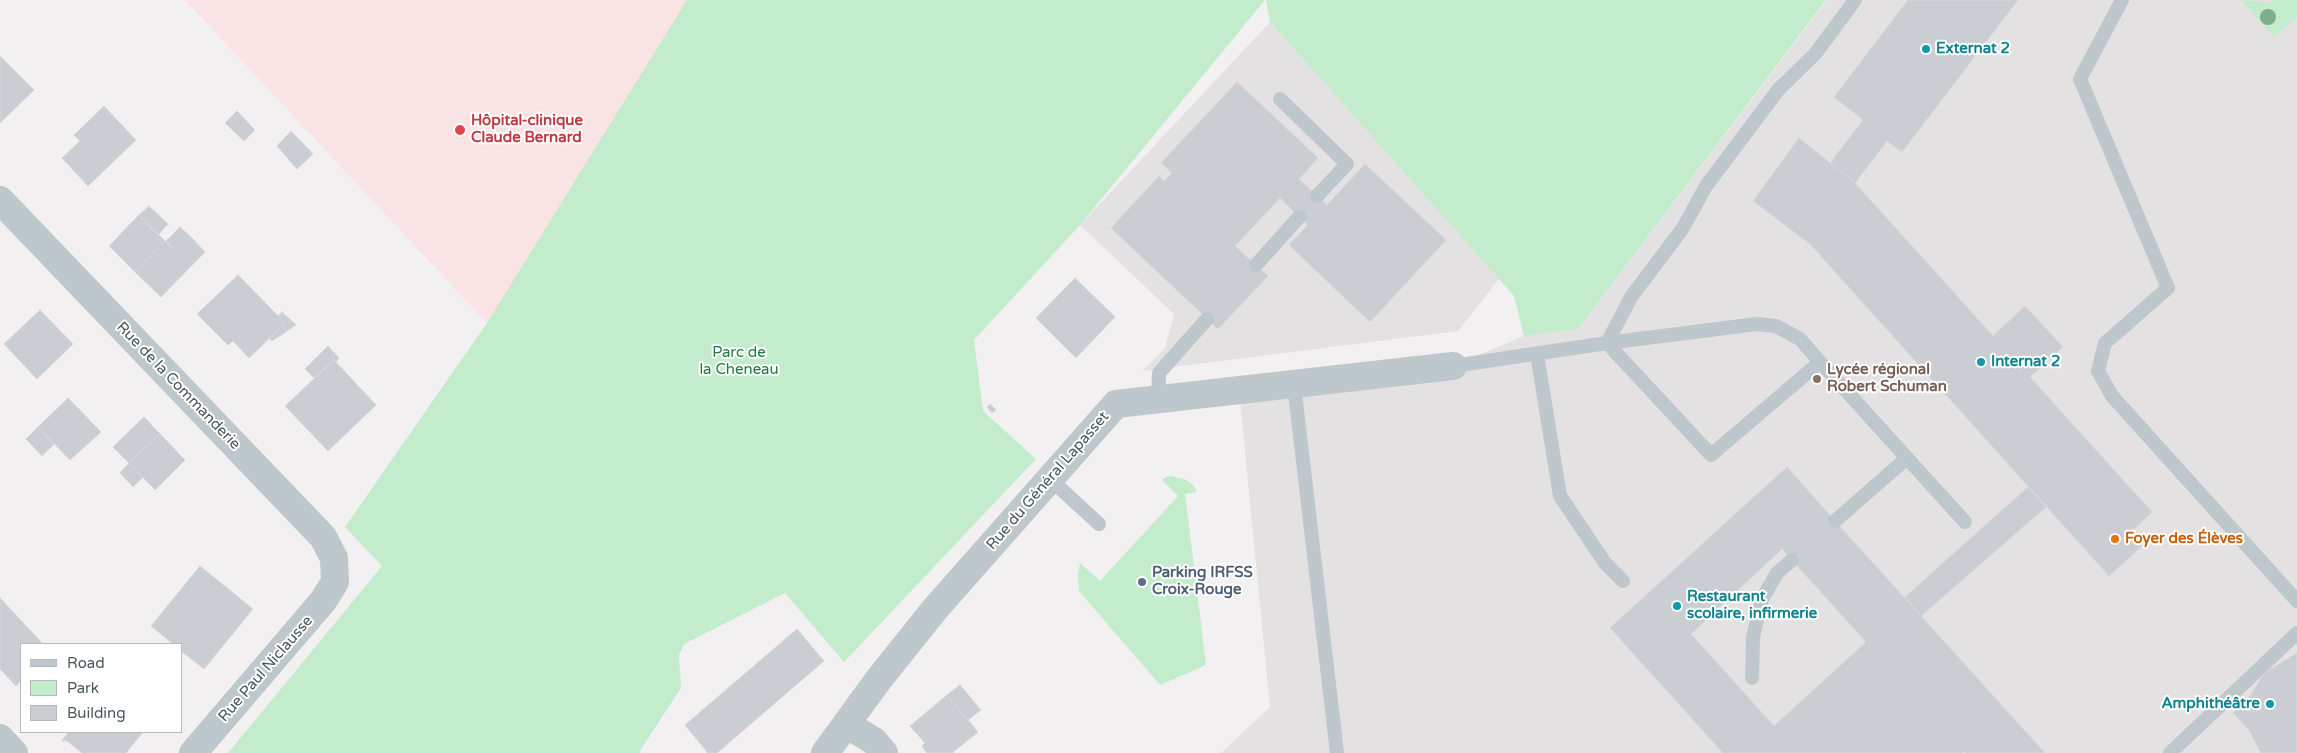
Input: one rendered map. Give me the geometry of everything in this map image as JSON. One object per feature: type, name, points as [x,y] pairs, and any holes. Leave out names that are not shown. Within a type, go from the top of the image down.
[{"type":"street","name":"Rue de la Commanderie","points":[[0,200],[323,537],[334,558],[334,582]]},
{"type":"street","name":"Rue du Général Lapasset","points":[[825,753],[878,679],[935,609],[1116,404],[1453,366]]},
{"type":"street","name":"Rue Paul Niclausse","points":[[193,753],[323,601],[334,582]]},
{"type":"street","points":[[846,724],[874,741],[884,753]]},
{"type":"street","points":[[0,738],[14,753]]},
{"type":"lane","points":[[1607,344],[1631,297],[1683,228],[1706,186],[1778,90],[1815,54],[1855,0]]},
{"type":"lane","points":[[2122,0],[2080,78],[2168,288],[2105,343],[2098,371],[2112,396],[2297,601]]},
{"type":"lane","points":[[1280,100],[1347,164],[1318,196]]},
{"type":"lane","points":[[1256,265],[1299,216]]},
{"type":"lane","points":[[1158,399],[1159,373],[1207,319]]},
{"type":"lane","points":[[1453,366],[1757,324],[1776,326],[1800,339],[1964,522]]},
{"type":"lane","points":[[1607,344],[1711,455],[1820,362]]},
{"type":"lane","points":[[1537,354],[1560,496],[1605,563],[1623,581]]},
{"type":"lane","points":[[1294,384],[1337,753]]},
{"type":"lane","points":[[1836,521],[1907,458]]},
{"type":"lane","points":[[1049,478],[1099,524]]},
{"type":"lane","points":[[1752,678],[1753,637],[1762,599],[1777,573],[1792,560]]},
{"type":"lane","points":[[2170,753],[2297,633]]},
{"type":"shaded area","name":"Hôpital-clinique Claude Bernard","points":[[185,0],[700,0],[487,323]]},
{"type":"shaded area","name":"Lycée régional Robert Schuman","points":[[1827,0],[2297,0],[2297,753],[1221,753],[1270,707],[1239,390],[1453,366],[1524,336],[1578,329]]},
{"type":"shaded area","points":[[1270,22],[1499,279],[1458,331],[1142,371],[1165,348],[1174,314],[1080,225]]},
{"type":"green space","name":"Parc de la Cheneau","points":[[687,0],[1265,0],[1080,225],[974,340],[983,411],[1036,459],[844,662],[785,593],[684,644],[679,655],[681,688],[640,753],[228,753],[382,566],[345,527],[487,323]]},
{"type":"green space","points":[[1266,0],[1826,0],[1578,329],[1524,336],[1514,296],[1270,22]]},
{"type":"green space","points":[[2241,0],[2271,3],[2275,0],[2297,0],[2297,17],[2274,37]]},
{"type":"green space","points":[[1171,476],[1186,480],[1193,485],[1197,492],[1185,494],[1206,665],[1160,685],[1079,591],[1078,575],[1080,563],[1100,581],[1178,496],[1162,480]]},
{"type":"building","name":"Externat 2","points":[[1908,0],[2018,0],[1902,152],[1887,141],[1855,183],[1830,163],[1863,120],[1834,97]]},
{"type":"building","points":[[0,56],[34,90],[0,123]]},
{"type":"building","points":[[1237,82],[1318,158],[1299,179],[1327,205],[1365,164],[1446,240],[1370,322],[1289,245],[1308,225],[1280,198],[1235,246],[1268,276],[1218,329],[1111,228],[1159,176],[1164,181],[1172,173],[1161,163]]},
{"type":"building","points":[[104,106],[136,140],[88,186],[62,158],[80,141],[74,135]]},
{"type":"building","points":[[237,111],[255,130],[244,141],[225,123]]},
{"type":"building","points":[[291,131],[313,154],[297,169],[277,146]]},
{"type":"building","name":"Internat 2","points":[[1799,138],[1855,183],[1993,336],[2025,306],[2063,347],[2030,377],[2152,512],[2131,532],[2143,545],[2109,576],[1810,244],[1753,201]]},
{"type":"building","points":[[149,206],[168,224],[158,235],[139,215]]},
{"type":"building","points":[[139,215],[165,241],[135,272],[109,246]]},
{"type":"building","points":[[180,227],[191,237],[176,252],[166,241]]},
{"type":"building","points":[[191,237],[205,252],[161,297],[135,272],[165,241],[176,252]]},
{"type":"building","points":[[238,275],[285,323],[249,358],[233,341],[228,345],[197,314]]},
{"type":"building","points":[[1075,278],[1115,317],[1076,358],[1036,318]]},
{"type":"building","points":[[40,310],[73,344],[37,379],[4,344]]},
{"type":"building","points":[[282,312],[296,325],[272,341],[269,338],[285,323],[278,316]]},
{"type":"building","points":[[328,346],[339,358],[336,362],[334,360],[314,378],[305,369]]},
{"type":"building","points":[[334,360],[376,405],[328,451],[285,406]]},
{"type":"building","points":[[68,398],[101,432],[70,460],[38,427]]},
{"type":"building","points":[[990,404],[996,410],[992,413],[987,407]]},
{"type":"building","points":[[144,417],[160,434],[129,463],[113,447]]},
{"type":"building","points":[[38,427],[54,444],[42,456],[26,439]]},
{"type":"building","points":[[160,434],[185,460],[155,490],[129,463]]},
{"type":"building","points":[[129,463],[143,477],[133,487],[120,473]]},
{"type":"building","name":"Restaurant scolaire, infirmerie","points":[[1787,467],[2045,753],[1966,753],[1964,751],[1962,753],[1723,753],[1610,628]],"holes":[[[1782,549],[1866,642],[1774,726],[1691,634]]]},
{"type":"building","points":[[2028,487],[2046,507],[1921,616],[1905,597]]},
{"type":"building","points":[[200,566],[253,609],[204,669],[182,652],[182,643],[172,643],[151,626]]},
{"type":"building","points":[[0,598],[42,643],[20,643],[20,682],[16,686],[0,669]]},
{"type":"building","points":[[797,629],[824,661],[717,753],[708,753],[685,725]]},
{"type":"building","name":"Amphithéâtre","points":[[2297,653],[2297,753],[2261,753],[2249,730],[2233,713],[2251,695],[2261,678],[2268,671]]},
{"type":"building","points":[[960,685],[981,710],[968,720],[947,695]]},
{"type":"building","points":[[947,695],[978,732],[952,753],[927,753],[922,746],[925,743],[910,726]]},
{"type":"building","points":[[68,733],[142,733],[126,753],[82,753],[66,740],[62,740]]},
{"type":"place","name":"Externat 2","points":[[1926,49]]},
{"type":"place","name":"Hôpital-clinique Claude Bernard","points":[[460,130]]},
{"type":"place","name":"Internat 2","points":[[1981,362]]},
{"type":"place","name":"Lycée régional Robert Schuman","points":[[1817,379]]},
{"type":"place","name":"Foyer des Élèves","points":[[2115,539]]},
{"type":"place","name":"Parking IRFSS Croix-Rouge","points":[[1142,582]]},
{"type":"place","name":"Restaurant scolaire, infirmerie","points":[[1677,606]]},
{"type":"place","name":"Amphithéâtre","points":[[2270,704]]}]
